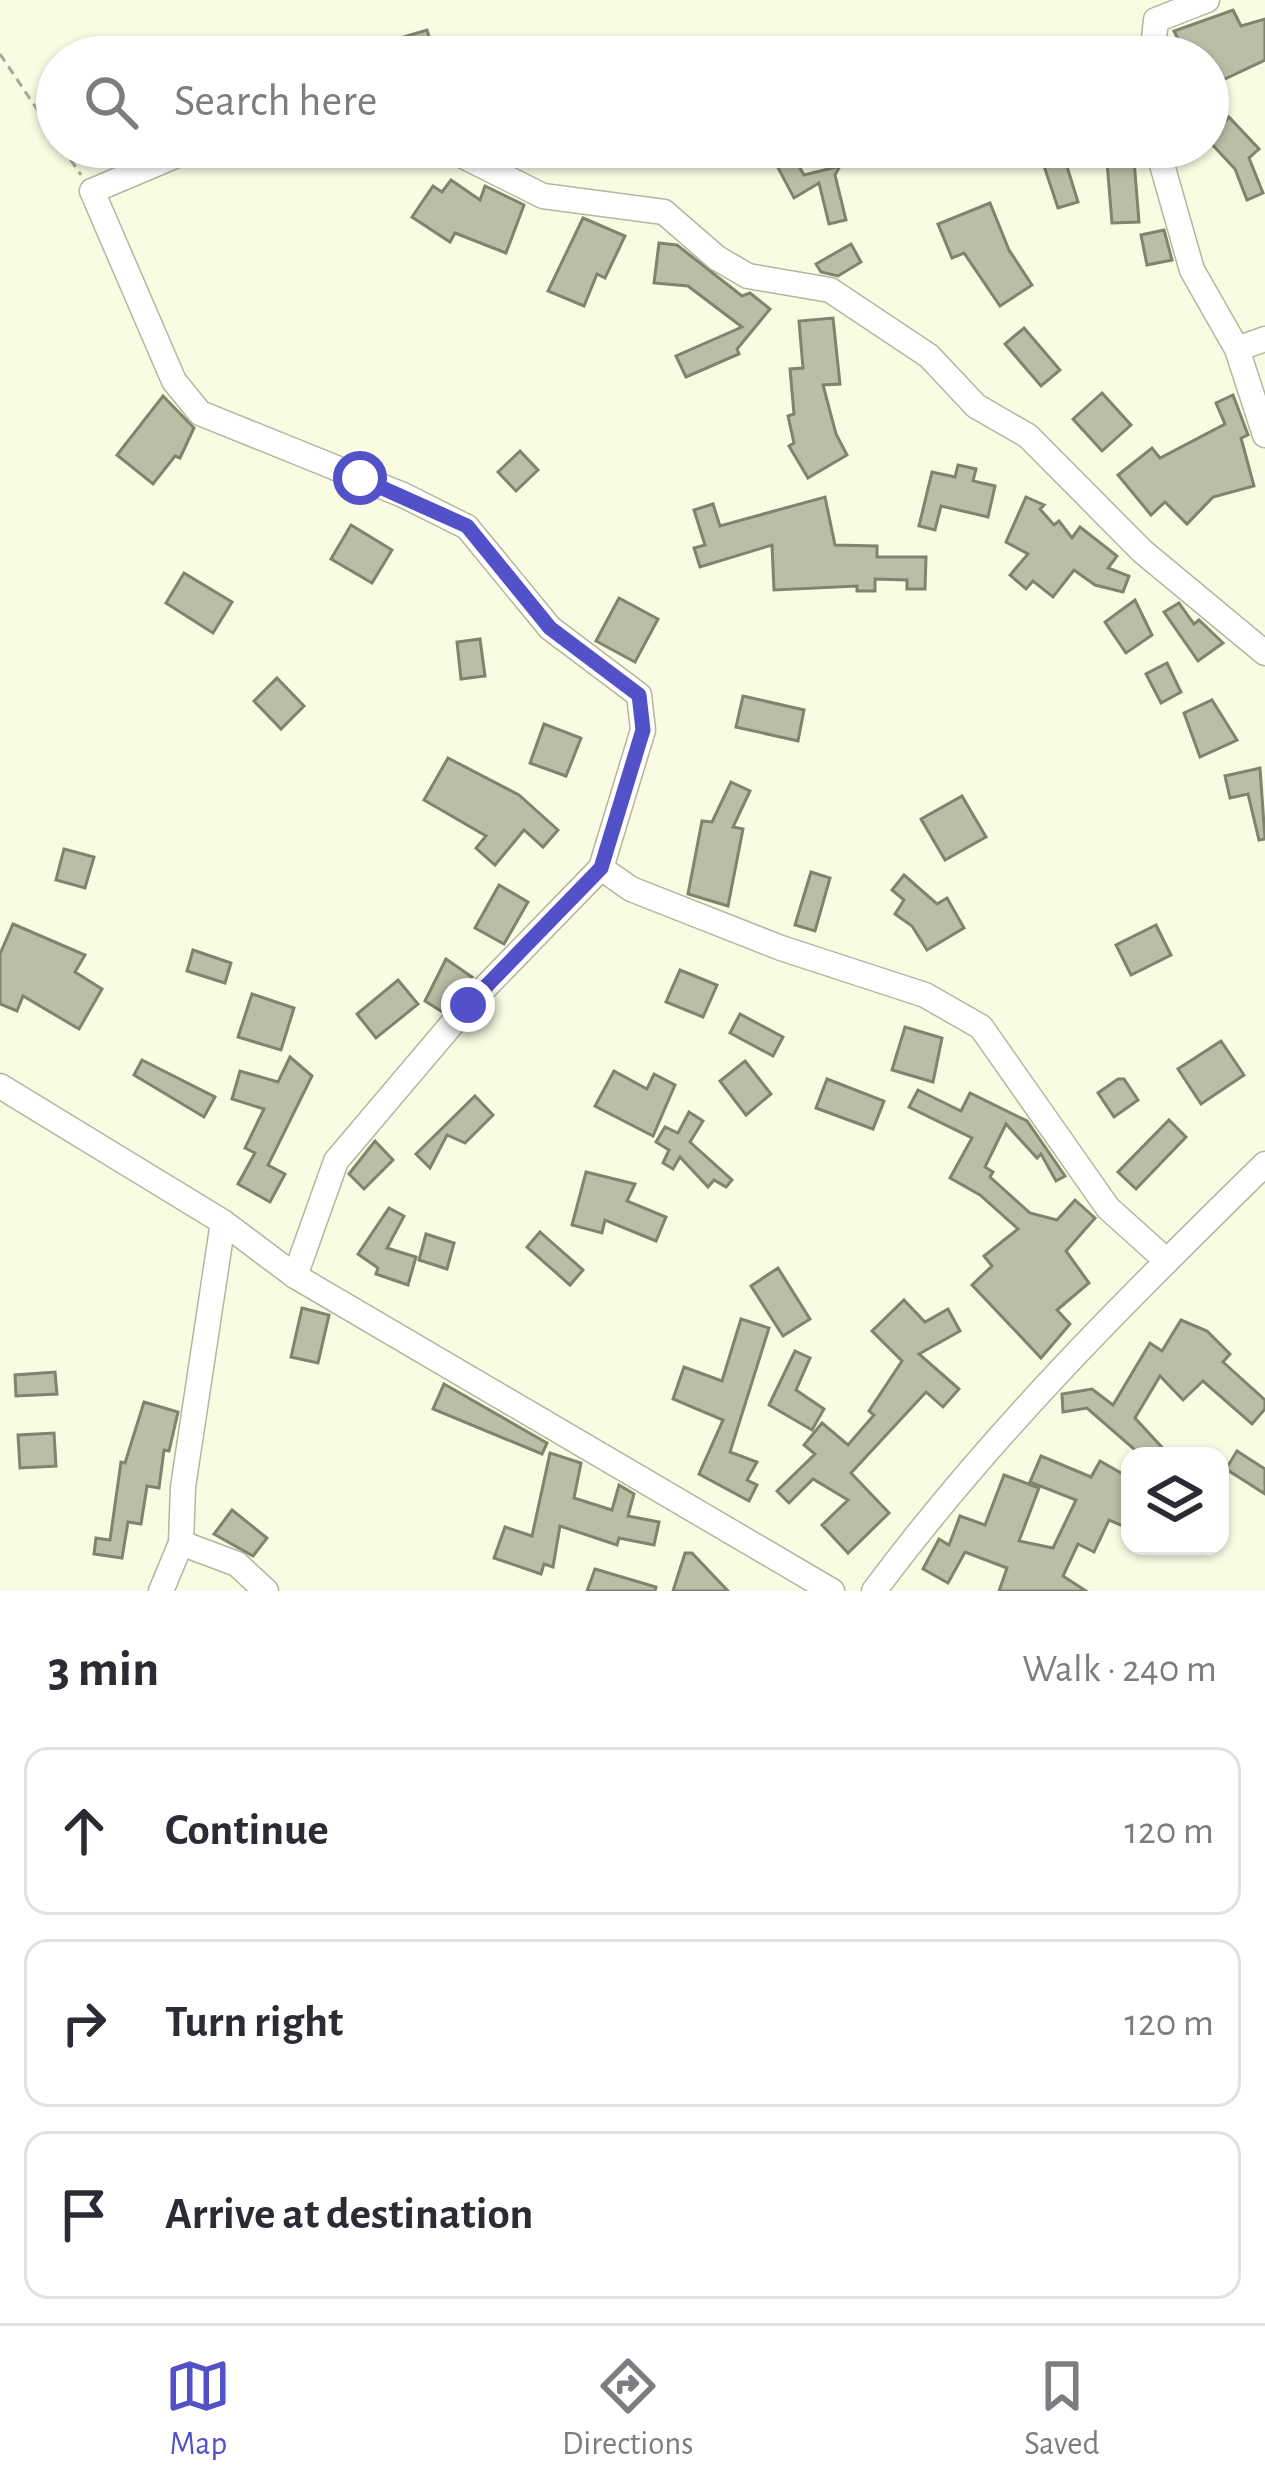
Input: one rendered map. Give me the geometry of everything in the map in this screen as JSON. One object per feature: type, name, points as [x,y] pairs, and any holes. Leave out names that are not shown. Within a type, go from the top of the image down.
[{"type":"street","points":[[1154,36],[1156,20],[1207,0]]},
{"type":"street","points":[[146,168],[92,191],[174,381],[200,413],[467,526],[550,628],[639,695],[643,730],[601,868],[468,1005],[335,1161],[296,1276]]},
{"type":"street","points":[[487,168],[543,196],[664,212],[717,259],[748,276],[830,290],[929,356],[976,406],[1028,436],[1142,551],[1265,653]]},
{"type":"street","points":[[1163,168],[1192,270],[1237,349],[1265,435]]},
{"type":"street","points":[[1237,349],[1265,339]]},
{"type":"street","points":[[601,868],[631,889],[781,948],[925,994],[981,1028],[1108,1208],[1166,1261]]},
{"type":"street","points":[[0,1086],[224,1222],[296,1276],[832,1591]]},
{"type":"street","points":[[874,1591],[949,1490],[1265,1164]]},
{"type":"street","points":[[160,1591],[182,1543],[183,1487],[224,1222]]},
{"type":"street","points":[[182,1543],[237,1564],[266,1591]]},
{"type":"path","points":[[0,54],[36,108]]},
{"type":"path","points":[[76,168],[92,191]]},
{"type":"building","points":[[1233,10],[1241,26],[1265,19],[1265,60],[1229,77],[1229,36],[1176,36],[1174,31]]},
{"type":"building","points":[[1229,117],[1259,149],[1249,158],[1263,193],[1247,200],[1229,163]]},
{"type":"building","points":[[778,168],[800,168],[804,175],[839,168],[835,175],[846,220],[829,224],[819,183],[794,198]]},
{"type":"building","points":[[1045,168],[1067,168],[1078,202],[1058,208]]},
{"type":"building","points":[[1107,168],[1135,168],[1139,222],[1112,223]]},
{"type":"building","points":[[451,180],[480,200],[485,186],[524,205],[506,253],[455,233],[450,242],[412,217],[433,186],[442,192]]},
{"type":"building","points":[[990,203],[1009,250],[1032,285],[1000,306],[964,253],[952,258],[938,224]]},
{"type":"building","points":[[583,218],[625,236],[605,278],[597,274],[584,306],[548,291]]},
{"type":"building","points":[[1164,230],[1172,260],[1147,265],[1141,235]]},
{"type":"building","points":[[659,243],[677,245],[742,296],[750,293],[770,309],[737,349],[739,354],[686,377],[676,356],[742,327],[688,286],[654,283]]},
{"type":"building","points":[[851,244],[861,262],[838,276],[821,272],[816,264]]},
{"type":"building","points":[[833,318],[840,384],[823,385],[847,455],[808,478],[789,446],[794,443],[788,416],[794,414],[790,369],[803,368],[799,321]]},
{"type":"building","points":[[1024,328],[1060,370],[1041,386],[1005,344]]},
{"type":"building","points":[[1102,393],[1131,425],[1102,451],[1073,419]]},
{"type":"building","points":[[1233,395],[1248,435],[1241,438],[1254,486],[1213,497],[1187,524],[1165,502],[1151,515],[1118,475],[1152,448],[1160,458],[1225,424],[1216,403]]},
{"type":"building","points":[[163,396],[194,428],[180,458],[175,456],[153,484],[117,455]]},
{"type":"building","points":[[520,451],[538,470],[516,491],[498,472]]},
{"type":"building","points":[[958,465],[976,469],[973,481],[995,486],[988,517],[941,506],[935,530],[919,526],[932,472],[955,477]]},
{"type":"building","points":[[825,497],[835,545],[877,546],[877,557],[926,557],[925,589],[907,589],[907,580],[875,579],[875,591],[857,591],[857,586],[774,590],[772,545],[700,567],[694,548],[705,545],[694,510],[713,504],[720,526]]},
{"type":"building","points":[[1026,497],[1044,505],[1040,509],[1054,525],[1059,521],[1072,538],[1080,527],[1117,556],[1108,568],[1129,576],[1123,592],[1095,585],[1074,570],[1053,597],[1033,581],[1026,589],[1010,575],[1028,554],[1006,542]]},
{"type":"building","points":[[351,525],[392,550],[372,583],[331,559]]},
{"type":"building","points":[[184,573],[232,602],[213,633],[166,603]]},
{"type":"building","points":[[619,598],[658,619],[635,662],[596,641]]},
{"type":"building","points":[[1135,600],[1152,635],[1126,653],[1105,622]]},
{"type":"building","points":[[1179,603],[1194,624],[1199,620],[1223,643],[1198,661],[1164,612]]},
{"type":"building","points":[[480,639],[485,676],[461,679],[457,642]]},
{"type":"building","points":[[1167,663],[1181,692],[1161,703],[1146,674]]},
{"type":"building","points":[[277,678],[304,706],[281,729],[254,701]]},
{"type":"building","points":[[743,696],[804,710],[798,741],[736,727]]},
{"type":"building","points":[[1212,700],[1237,740],[1200,757],[1184,713]]},
{"type":"building","points":[[544,724],[581,738],[566,776],[530,763]]},
{"type":"building","points":[[448,758],[519,795],[558,830],[543,847],[524,830],[495,865],[476,848],[486,836],[424,800]]},
{"type":"building","points":[[1260,768],[1265,839],[1259,840],[1248,794],[1230,798],[1225,776]]},
{"type":"building","points":[[731,782],[750,791],[733,827],[743,829],[728,906],[688,894],[702,821],[712,822]]},
{"type":"building","points":[[962,796],[986,837],[945,860],[921,819]]},
{"type":"building","points":[[64,849],[94,857],[85,888],[56,880]]},
{"type":"building","points":[[811,872],[830,878],[815,931],[795,925]]},
{"type":"building","points":[[904,875],[937,904],[947,898],[964,928],[927,950],[912,926],[895,914],[904,900],[892,890]]},
{"type":"building","points":[[499,885],[528,902],[504,944],[475,928]]},
{"type":"building","points":[[13,924],[85,955],[75,972],[102,989],[79,1029],[23,996],[17,1011],[0,1004],[0,954]]},
{"type":"building","points":[[1156,925],[1171,955],[1131,975],[1116,945]]},
{"type":"building","points":[[193,950],[231,963],[225,983],[187,971]]},
{"type":"building","points":[[446,959],[472,977],[441,1011],[425,1001]]},
{"type":"building","points":[[680,970],[717,985],[703,1017],[666,1002]]},
{"type":"building","points":[[398,980],[418,1004],[376,1038],[357,1014]]},
{"type":"building","points":[[252,994],[294,1008],[281,1050],[238,1037]]},
{"type":"building","points":[[740,1014],[783,1037],[773,1056],[730,1033]]},
{"type":"building","points":[[905,1027],[942,1038],[933,1082],[892,1070]]},
{"type":"building","points":[[1221,1041],[1244,1075],[1201,1104],[1178,1069]]},
{"type":"building","points":[[290,1057],[312,1076],[268,1165],[285,1174],[270,1202],[238,1184],[255,1153],[245,1148],[264,1109],[232,1099],[240,1071],[278,1082]]},
{"type":"building","points":[[142,1060],[215,1097],[204,1117],[134,1075]]},
{"type":"building","points":[[745,1061],[771,1094],[746,1115],[720,1081]]},
{"type":"building","points":[[614,1071],[647,1089],[654,1074],[675,1085],[653,1136],[595,1106]]},
{"type":"building","points":[[827,1079],[884,1101],[873,1129],[816,1108]]},
{"type":"building","points":[[1124,1079],[1138,1100],[1114,1117],[1098,1093]]},
{"type":"building","points":[[918,1090],[961,1111],[970,1093],[1027,1121],[1065,1176],[1056,1181],[1041,1154],[1037,1158],[1006,1124],[985,1167],[993,1172],[990,1177],[1030,1213],[1057,1220],[1075,1200],[1095,1218],[1066,1251],[1089,1283],[1057,1310],[1070,1324],[1041,1358],[972,1285],[992,1266],[984,1256],[1018,1229],[980,1195],[950,1178],[972,1138],[909,1107]]},
{"type":"building","points":[[475,1096],[493,1115],[465,1143],[447,1135],[430,1168],[416,1154]]},
{"type":"building","points":[[689,1112],[703,1121],[690,1142],[732,1180],[726,1187],[714,1180],[708,1187],[680,1157],[673,1169],[663,1163],[669,1150],[656,1142],[665,1127],[678,1133]]},
{"type":"building","points":[[1169,1120],[1186,1137],[1136,1189],[1118,1172]]},
{"type":"building","points":[[375,1141],[393,1160],[364,1189],[349,1174]]},
{"type":"building","points":[[586,1172],[635,1184],[627,1201],[666,1217],[656,1241],[605,1220],[602,1233],[572,1225]]},
{"type":"building","points":[[389,1208],[404,1216],[387,1248],[416,1257],[408,1285],[376,1274],[378,1268],[358,1254]]},
{"type":"building","points":[[540,1232],[583,1270],[570,1285],[527,1247]]},
{"type":"building","points":[[426,1234],[454,1243],[447,1269],[419,1260]]},
{"type":"building","points":[[778,1268],[810,1319],[783,1336],[751,1286]]},
{"type":"building","points":[[904,1300],[925,1322],[948,1309],[960,1331],[919,1354],[959,1389],[943,1407],[926,1392],[851,1473],[889,1513],[848,1553],[822,1525],[848,1500],[813,1479],[789,1503],[777,1491],[815,1454],[804,1445],[822,1423],[848,1445],[874,1415],[869,1411],[902,1361],[872,1331]]},
{"type":"building","points":[[302,1308],[329,1315],[318,1363],[291,1357]]},
{"type":"building","points":[[741,1319],[769,1328],[730,1452],[757,1462],[747,1480],[757,1485],[749,1501],[699,1474],[723,1420],[673,1399],[684,1367],[722,1381]]},
{"type":"building","points":[[1181,1320],[1207,1331],[1230,1354],[1223,1362],[1265,1400],[1265,1409],[1252,1424],[1203,1381],[1183,1400],[1160,1376],[1135,1418],[1162,1447],[1132,1447],[1087,1408],[1063,1412],[1062,1394],[1092,1389],[1113,1405],[1150,1343],[1162,1351]]},
{"type":"building","points":[[795,1351],[810,1358],[796,1390],[824,1409],[812,1430],[769,1405]]},
{"type":"building","points":[[55,1372],[57,1394],[16,1396],[15,1375]]},
{"type":"building","points":[[444,1384],[547,1443],[542,1454],[433,1409]]},
{"type":"building","points":[[144,1402],[178,1412],[169,1451],[164,1450],[159,1488],[147,1486],[141,1524],[128,1522],[122,1558],[94,1554],[96,1538],[110,1540],[121,1462],[125,1463]]},
{"type":"building","points":[[54,1433],[56,1466],[20,1468],[18,1435]]},
{"type":"building","points":[[1237,1451],[1265,1469],[1265,1494],[1229,1471]]},
{"type":"building","points":[[550,1453],[581,1463],[574,1498],[612,1510],[619,1485],[634,1494],[628,1516],[659,1522],[654,1545],[619,1538],[617,1545],[560,1526],[553,1567],[544,1564],[541,1574],[494,1558],[505,1527],[532,1536]]},
{"type":"building","points":[[1041,1456],[1091,1477],[1100,1461],[1121,1473],[1121,1525],[1109,1520],[1094,1552],[1078,1544],[1063,1576],[1086,1591],[999,1591],[1007,1568],[965,1552],[948,1583],[923,1569],[939,1539],[949,1545],[960,1516],[985,1525],[1004,1475],[1039,1488],[1019,1541],[1053,1548],[1076,1500],[1030,1482]]},
{"type":"building","points":[[232,1510],[267,1538],[253,1556],[214,1534]]},
{"type":"building","points":[[685,1553],[692,1553],[728,1591],[673,1591]]},
{"type":"building","points":[[595,1569],[656,1587],[655,1591],[587,1591]]},
{"type":"route","points":[[360,478],[467,526],[550,628],[639,695],[643,730],[601,868],[468,1005]]}]
